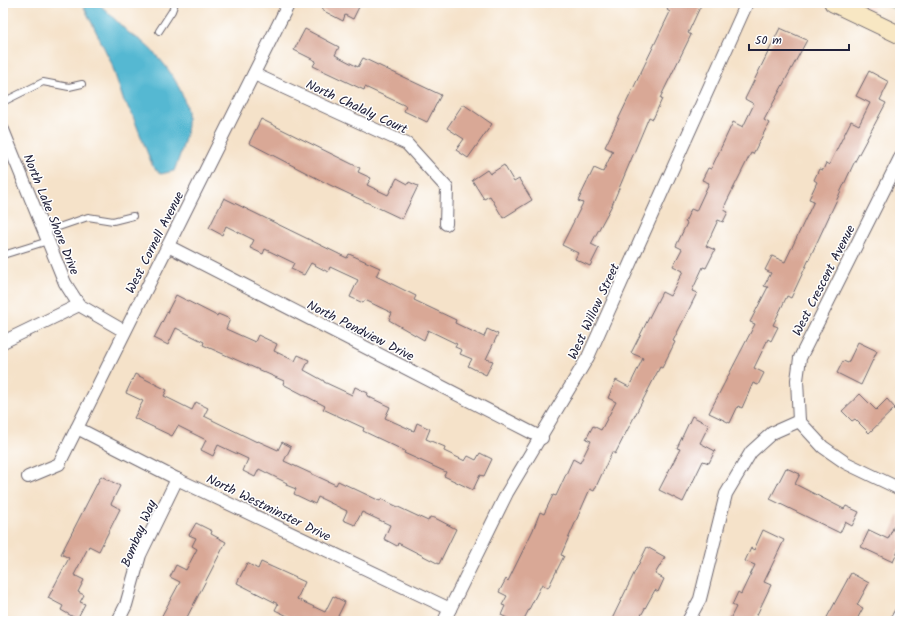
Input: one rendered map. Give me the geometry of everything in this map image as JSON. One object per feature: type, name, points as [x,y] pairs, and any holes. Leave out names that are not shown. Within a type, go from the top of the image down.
[{"type":"main road","points":[[834,3],[900,35]]},
{"type":"street","name":"West Cornell Avenue","points":[[28,477],[59,464],[124,331],[289,3]]},
{"type":"street","name":"West Willow Street","points":[[444,621],[508,493],[542,438],[588,357],[747,3]]},
{"type":"street","name":"North Chalaly Court","points":[[254,74],[407,144],[447,188],[446,224]]},
{"type":"street","name":"North Lake Shore Drive","points":[[3,130],[65,283],[79,305],[124,331]]},
{"type":"street","name":"West Crescent Avenue","points":[[799,421],[797,380],[800,358],[900,158]]},
{"type":"street","name":"North Pondview Drive","points":[[168,246],[542,438]]},
{"type":"street","points":[[3,342],[79,305]]},
{"type":"street","points":[[688,621],[700,599],[726,494],[751,452],[772,433],[799,421],[823,447],[846,463],[900,489]]},
{"type":"street","name":"North Westminster Drive","points":[[77,428],[177,479],[450,609]]},
{"type":"street","name":"Bombay Way","points":[[118,621],[126,605],[140,555],[177,479]]},
{"type":"street","points":[[896,621],[900,614]]},
{"type":"lane","points":[[159,31],[172,12],[175,3]]},
{"type":"lane","points":[[3,102],[43,82],[69,87],[82,84]]},
{"type":"lane","points":[[3,256],[88,217],[113,221],[133,216]]},
{"type":"shaded area","points":[[833,3],[875,3],[868,19]]},
{"type":"green space","points":[[882,3],[900,3],[900,12]]},
{"type":"water","points":[[76,3],[98,3],[129,33],[142,42],[160,59],[177,84],[185,103],[187,112],[187,127],[184,142],[174,171],[161,174],[153,167],[132,114],[123,99],[111,62],[83,5]]},
{"type":"building","points":[[325,3],[361,3],[353,19],[345,15],[343,21],[322,10]]},
{"type":"building","points":[[671,3],[702,3],[688,33],[691,35],[660,98],[662,99],[653,119],[649,117],[612,205],[591,244],[599,248],[590,266],[575,259],[578,253],[562,245],[583,203],[578,201],[594,168],[603,172],[613,151],[605,147],[670,12],[667,10]]},
{"type":"building","points":[[780,28],[807,40],[764,120],[769,123],[753,154],[751,153],[726,203],[724,210],[728,212],[723,222],[718,220],[706,246],[715,250],[706,268],[703,267],[692,291],[697,293],[673,341],[675,342],[662,368],[660,367],[615,454],[612,452],[594,491],[590,489],[561,555],[564,556],[548,588],[542,584],[523,621],[513,621],[501,615],[505,606],[502,605],[507,596],[499,592],[506,579],[508,581],[533,530],[540,512],[544,514],[553,495],[556,496],[573,459],[580,463],[591,441],[586,439],[593,426],[601,430],[616,402],[608,398],[616,380],[629,387],[643,358],[631,353],[662,292],[670,296],[683,271],[673,266],[682,249],[676,246],[687,223],[685,222],[691,209],[696,211],[709,183],[702,180],[708,168],[711,169],[733,122],[743,127],[754,104],[745,99]]},
{"type":"building","points":[[305,29],[339,47],[335,55],[358,67],[363,58],[441,95],[427,122],[404,111],[406,106],[365,87],[364,90],[313,66],[316,61],[294,50]]},
{"type":"building","points":[[869,71],[889,82],[880,100],[886,103],[853,165],[791,298],[787,296],[773,325],[778,327],[771,341],[768,339],[754,368],[764,373],[758,385],[753,383],[742,408],[738,406],[730,423],[709,413],[755,324],[750,322],[768,287],[764,286],[771,273],[765,270],[772,256],[785,262],[814,201],[809,199],[817,182],[814,180],[819,169],[823,170],[826,163],[829,165],[851,121],[859,125],[870,103],[856,96]]},
{"type":"building","points":[[463,104],[492,124],[468,158],[456,150],[464,139],[447,128]]},
{"type":"building","points":[[261,119],[360,168],[358,172],[371,178],[367,185],[388,195],[397,178],[408,184],[409,182],[418,186],[402,219],[330,185],[249,143]]},
{"type":"building","points":[[504,165],[514,182],[519,179],[532,200],[503,218],[490,196],[484,199],[472,180],[487,170],[490,174]]},
{"type":"building","points":[[224,198],[347,258],[349,254],[380,268],[376,276],[416,296],[414,300],[456,320],[455,323],[484,337],[487,329],[498,334],[486,359],[493,361],[486,375],[468,366],[472,359],[460,354],[462,350],[455,347],[457,344],[428,330],[424,340],[389,320],[392,313],[365,300],[363,303],[350,297],[358,280],[330,267],[328,272],[311,263],[304,275],[291,269],[294,263],[265,249],[263,254],[250,248],[254,240],[226,226],[222,235],[209,228]]},
{"type":"building","points":[[176,295],[217,316],[218,314],[230,319],[226,329],[255,342],[258,335],[277,344],[274,351],[295,361],[298,355],[309,360],[304,370],[324,382],[352,395],[355,387],[368,393],[367,396],[390,407],[385,418],[414,431],[417,423],[430,429],[426,439],[445,447],[444,451],[465,461],[468,456],[476,460],[480,453],[492,459],[484,476],[480,475],[473,490],[444,476],[446,472],[404,453],[405,451],[363,431],[364,428],[323,409],[325,406],[283,384],[284,381],[203,345],[204,342],[176,328],[168,345],[154,338]]},
{"type":"building","points":[[858,342],[877,351],[861,385],[837,373],[843,361],[848,363]]},
{"type":"building","points":[[135,374],[167,390],[164,396],[192,410],[196,402],[208,408],[204,416],[257,442],[258,441],[278,450],[282,442],[291,447],[284,461],[336,485],[338,481],[380,501],[381,499],[428,521],[430,517],[435,518],[456,529],[439,564],[398,543],[397,546],[384,539],[390,525],[362,512],[355,525],[343,520],[347,511],[318,497],[315,504],[294,494],[296,489],[286,485],[287,483],[259,469],[255,477],[243,471],[248,459],[218,445],[213,456],[201,450],[206,440],[178,426],[172,436],[134,418],[143,401],[126,393]]},
{"type":"building","points":[[860,394],[876,410],[887,399],[895,408],[869,433],[855,419],[852,421],[842,411]]},
{"type":"building","points":[[692,416],[709,425],[700,443],[715,451],[709,463],[703,461],[683,502],[659,490],[680,449],[677,448]]},
{"type":"building","points":[[786,468],[800,474],[795,484],[844,509],[846,506],[859,512],[852,526],[845,522],[840,533],[770,499]]},
{"type":"building","points":[[101,476],[120,486],[111,504],[120,509],[99,551],[89,546],[74,575],[84,580],[78,592],[84,595],[80,602],[85,604],[77,619],[61,610],[63,606],[48,598],[69,558],[61,554]]},
{"type":"building","points":[[900,513],[900,547],[893,562],[861,547],[869,530],[888,539]]},
{"type":"building","points":[[196,523],[212,531],[211,534],[226,542],[185,621],[159,621],[180,582],[170,577],[176,565],[186,570],[197,549],[192,546],[196,538],[189,535]]},
{"type":"building","points":[[763,530],[784,540],[764,582],[771,585],[754,621],[729,621],[736,607],[732,605],[738,592],[741,594],[755,565],[745,561],[751,548],[754,550]]},
{"type":"building","points":[[647,547],[665,557],[655,574],[664,579],[658,592],[655,590],[638,621],[611,621]]},
{"type":"building","points":[[261,562],[305,582],[297,599],[325,612],[333,596],[345,602],[337,618],[344,621],[298,621],[275,610],[278,604],[237,583],[247,563],[258,569]]},
{"type":"building","points":[[851,573],[869,583],[857,605],[863,608],[856,621],[825,621]]}]
